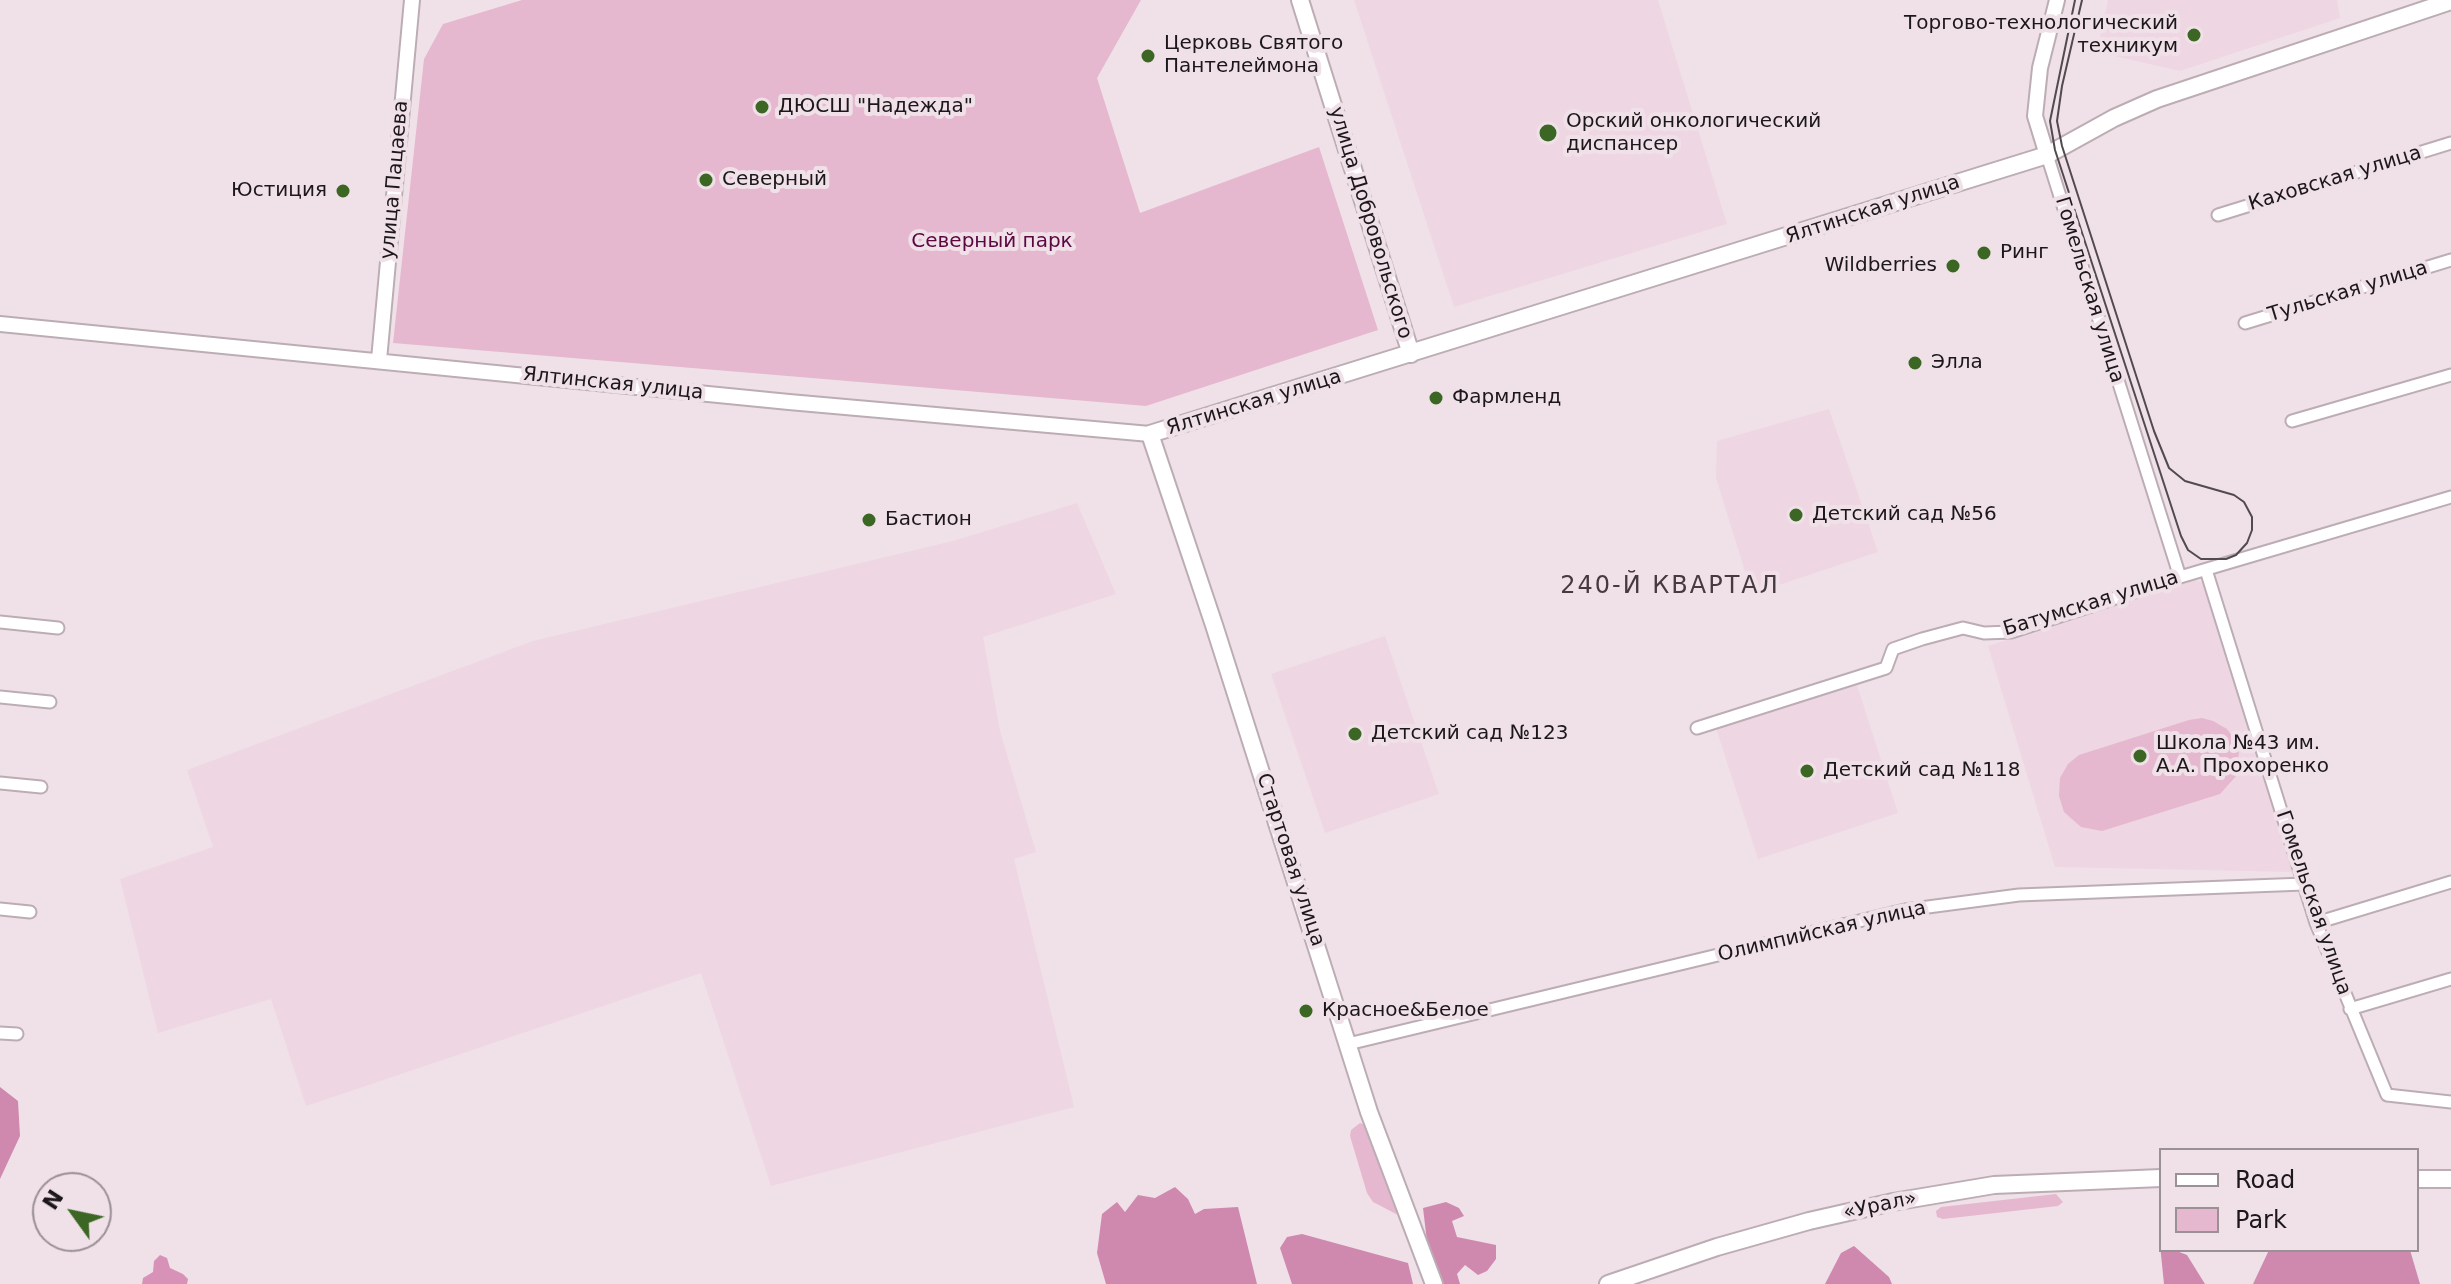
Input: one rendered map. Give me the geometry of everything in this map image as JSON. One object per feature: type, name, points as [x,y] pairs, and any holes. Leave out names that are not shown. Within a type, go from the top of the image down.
[{"type":"main road","name":"улица Добровольского","points":[[1300,0],[1411,354]]},
{"type":"main road","name":"Ялтинская улица","points":[[1150,434],[2047,155],[2114,118],[2157,99],[2451,1]]},
{"type":"main road","name":"Стартовая улица","points":[[1150,434],[1219,639],[1369,1112],[1434,1284]]},
{"type":"main road","name":"«Урал»","points":[[1608,1284],[1794,1225],[1893,1202],[1994,1185],[2159,1178]]},
{"type":"main road","points":[[2419,1179],[2451,1179]]},
{"type":"street","name":"улица Пацаева","points":[[379,360],[412,0]]},
{"type":"street","name":"Гомельская улица","points":[[2057,0],[2040,68],[2035,116],[2180,577]]},
{"type":"street","name":"Каховская улица","points":[[2218,215],[2451,143]]},
{"type":"street","name":"Тульская улица","points":[[2245,323],[2451,260]]},
{"type":"street","name":"Ялтинская улица","points":[[0,324],[789,402],[1150,434]]},
{"type":"street","points":[[2292,421],[2451,375]]},
{"type":"street","name":"Батумская улица","points":[[1697,728],[1886,668],[1893,649],[1922,639],[1963,628],[1984,633],[2011,632],[2180,577],[2451,497]]},
{"type":"street","name":"Гомельская улица","points":[[2206,570],[2316,923],[2387,1095],[2451,1102]]},
{"type":"street","points":[[0,622],[58,628]]},
{"type":"street","points":[[0,697],[50,702]]},
{"type":"street","points":[[0,783],[41,787]]},
{"type":"street","points":[[2316,923],[2451,882]]},
{"type":"street","name":"Олимпийская улица","points":[[1348,1044],[1905,910],[2019,895],[2304,884]]},
{"type":"street","points":[[0,909],[30,912]]},
{"type":"street","points":[[2350,1009],[2451,979]]},
{"type":"street","points":[[0,1033],[17,1034]]},
{"type":"shaded area","name":"Орский онкологический диспансер","points":[[1354,0],[1658,0],[1727,224],[1454,307]]},
{"type":"shaded area","name":"Торгово-технологический техникум","points":[[2108,0],[2337,0],[2340,18],[2180,71],[2097,52]]},
{"type":"shaded area","name":"Детский сад №56","points":[[1829,409],[1878,552],[1752,594],[1716,478],[1717,441]]},
{"type":"shaded area","points":[[1077,503],[1116,594],[983,637],[1000,731],[1036,852],[1014,859],[1074,1107],[771,1186],[701,973],[306,1106],[271,999],[158,1033],[120,879],[213,847],[187,770],[533,641],[953,541]]},
{"type":"shaded area","name":"Школа №43 им. А.А. Прохоренко","points":[[2195,580],[2203,583],[2295,872],[2055,867],[1988,646]]},
{"type":"shaded area","name":"Детский сад №123","points":[[1385,636],[1439,794],[1325,833],[1271,674]]},
{"type":"shaded area","name":"Детский сад №118","points":[[1856,682],[1898,813],[1758,859],[1716,728]]},
{"type":"shaded area","points":[[0,1087],[18,1101],[20,1136],[0,1179]]},
{"type":"shaded area","points":[[1175,1187],[1188,1199],[1195,1214],[1204,1209],[1238,1207],[1257,1284],[1106,1284],[1097,1253],[1102,1214],[1117,1202],[1125,1212],[1138,1195],[1155,1198]]},
{"type":"shaded area","points":[[1446,1202],[1459,1208],[1464,1216],[1452,1221],[1457,1237],[1496,1245],[1496,1259],[1487,1271],[1478,1275],[1465,1265],[1457,1274],[1460,1284],[1444,1284],[1428,1250],[1423,1208]]},
{"type":"shaded area","points":[[1302,1234],[1408,1263],[1413,1284],[1292,1284],[1280,1248],[1287,1237]]},
{"type":"shaded area","points":[[1854,1246],[1889,1277],[1892,1284],[1825,1284],[1841,1253]]},
{"type":"shaded area","points":[[2161,1252],[2187,1255],[2205,1284],[2164,1284]]},
{"type":"shaded area","points":[[2268,1252],[2411,1252],[2420,1284],[2253,1284]]},
{"type":"shaded area","points":[[160,1255],[167,1258],[170,1268],[188,1279],[187,1284],[142,1284],[143,1278],[153,1272],[154,1261]]},
{"type":"green space","name":"Северный парк","points":[[522,0],[1141,0],[1097,78],[1140,213],[1319,147],[1378,330],[1146,406],[393,343],[424,59],[443,24]]},
{"type":"green space","points":[[2202,718],[2227,729],[2239,751],[2237,775],[2220,794],[2102,831],[2081,827],[2064,812],[2059,796],[2060,778],[2068,764],[2079,755]]},
{"type":"green space","points":[[1360,1123],[1366,1125],[1398,1215],[1373,1202],[1367,1193],[1350,1136],[1351,1130]]},
{"type":"green space","points":[[2056,1194],[2063,1202],[2058,1206],[1943,1219],[1937,1217],[1936,1211],[1941,1207]]},
{"type":"tram line","points":[[2075,0],[2050,121],[2055,150],[2181,536],[2188,550],[2201,559],[2226,559],[2236,555],[2247,543],[2252,530],[2252,517],[2244,502],[2234,495],[2185,481],[2169,468],[2154,431],[2062,146],[2057,121],[2082,0]]},
{"type":"place","name":"Торгово-технологический техникум","points":[[2194,35]]},
{"type":"place","name":"Церковь Святого Пантелеймона","points":[[1148,56]]},
{"type":"place","name":"ДЮСШ \"Надежда\"","points":[[762,107]]},
{"type":"place","name":"Орский онкологический диспансер","points":[[1548,133]]},
{"type":"place","name":"Северный","points":[[706,180]]},
{"type":"place","name":"Юстиция","points":[[343,191]]},
{"type":"place","name":"Ринг","points":[[1984,253]]},
{"type":"place","name":"Wildberries","points":[[1953,266]]},
{"type":"place","name":"Элла","points":[[1915,363]]},
{"type":"place","name":"Фармленд","points":[[1436,398]]},
{"type":"place","name":"Детский сад №56","points":[[1796,515]]},
{"type":"place","name":"Бастион","points":[[869,520]]},
{"type":"place","name":"Детский сад №123","points":[[1355,734]]},
{"type":"place","name":"Школа №43 им. А.А. Прохоренко","points":[[2140,756]]},
{"type":"place","name":"Детский сад №118","points":[[1807,771]]},
{"type":"place","name":"Красное&Белое","points":[[1306,1011]]},
{"type":"district","name":"240-Й КВАРТАЛ","points":[[1670,587]]}]
